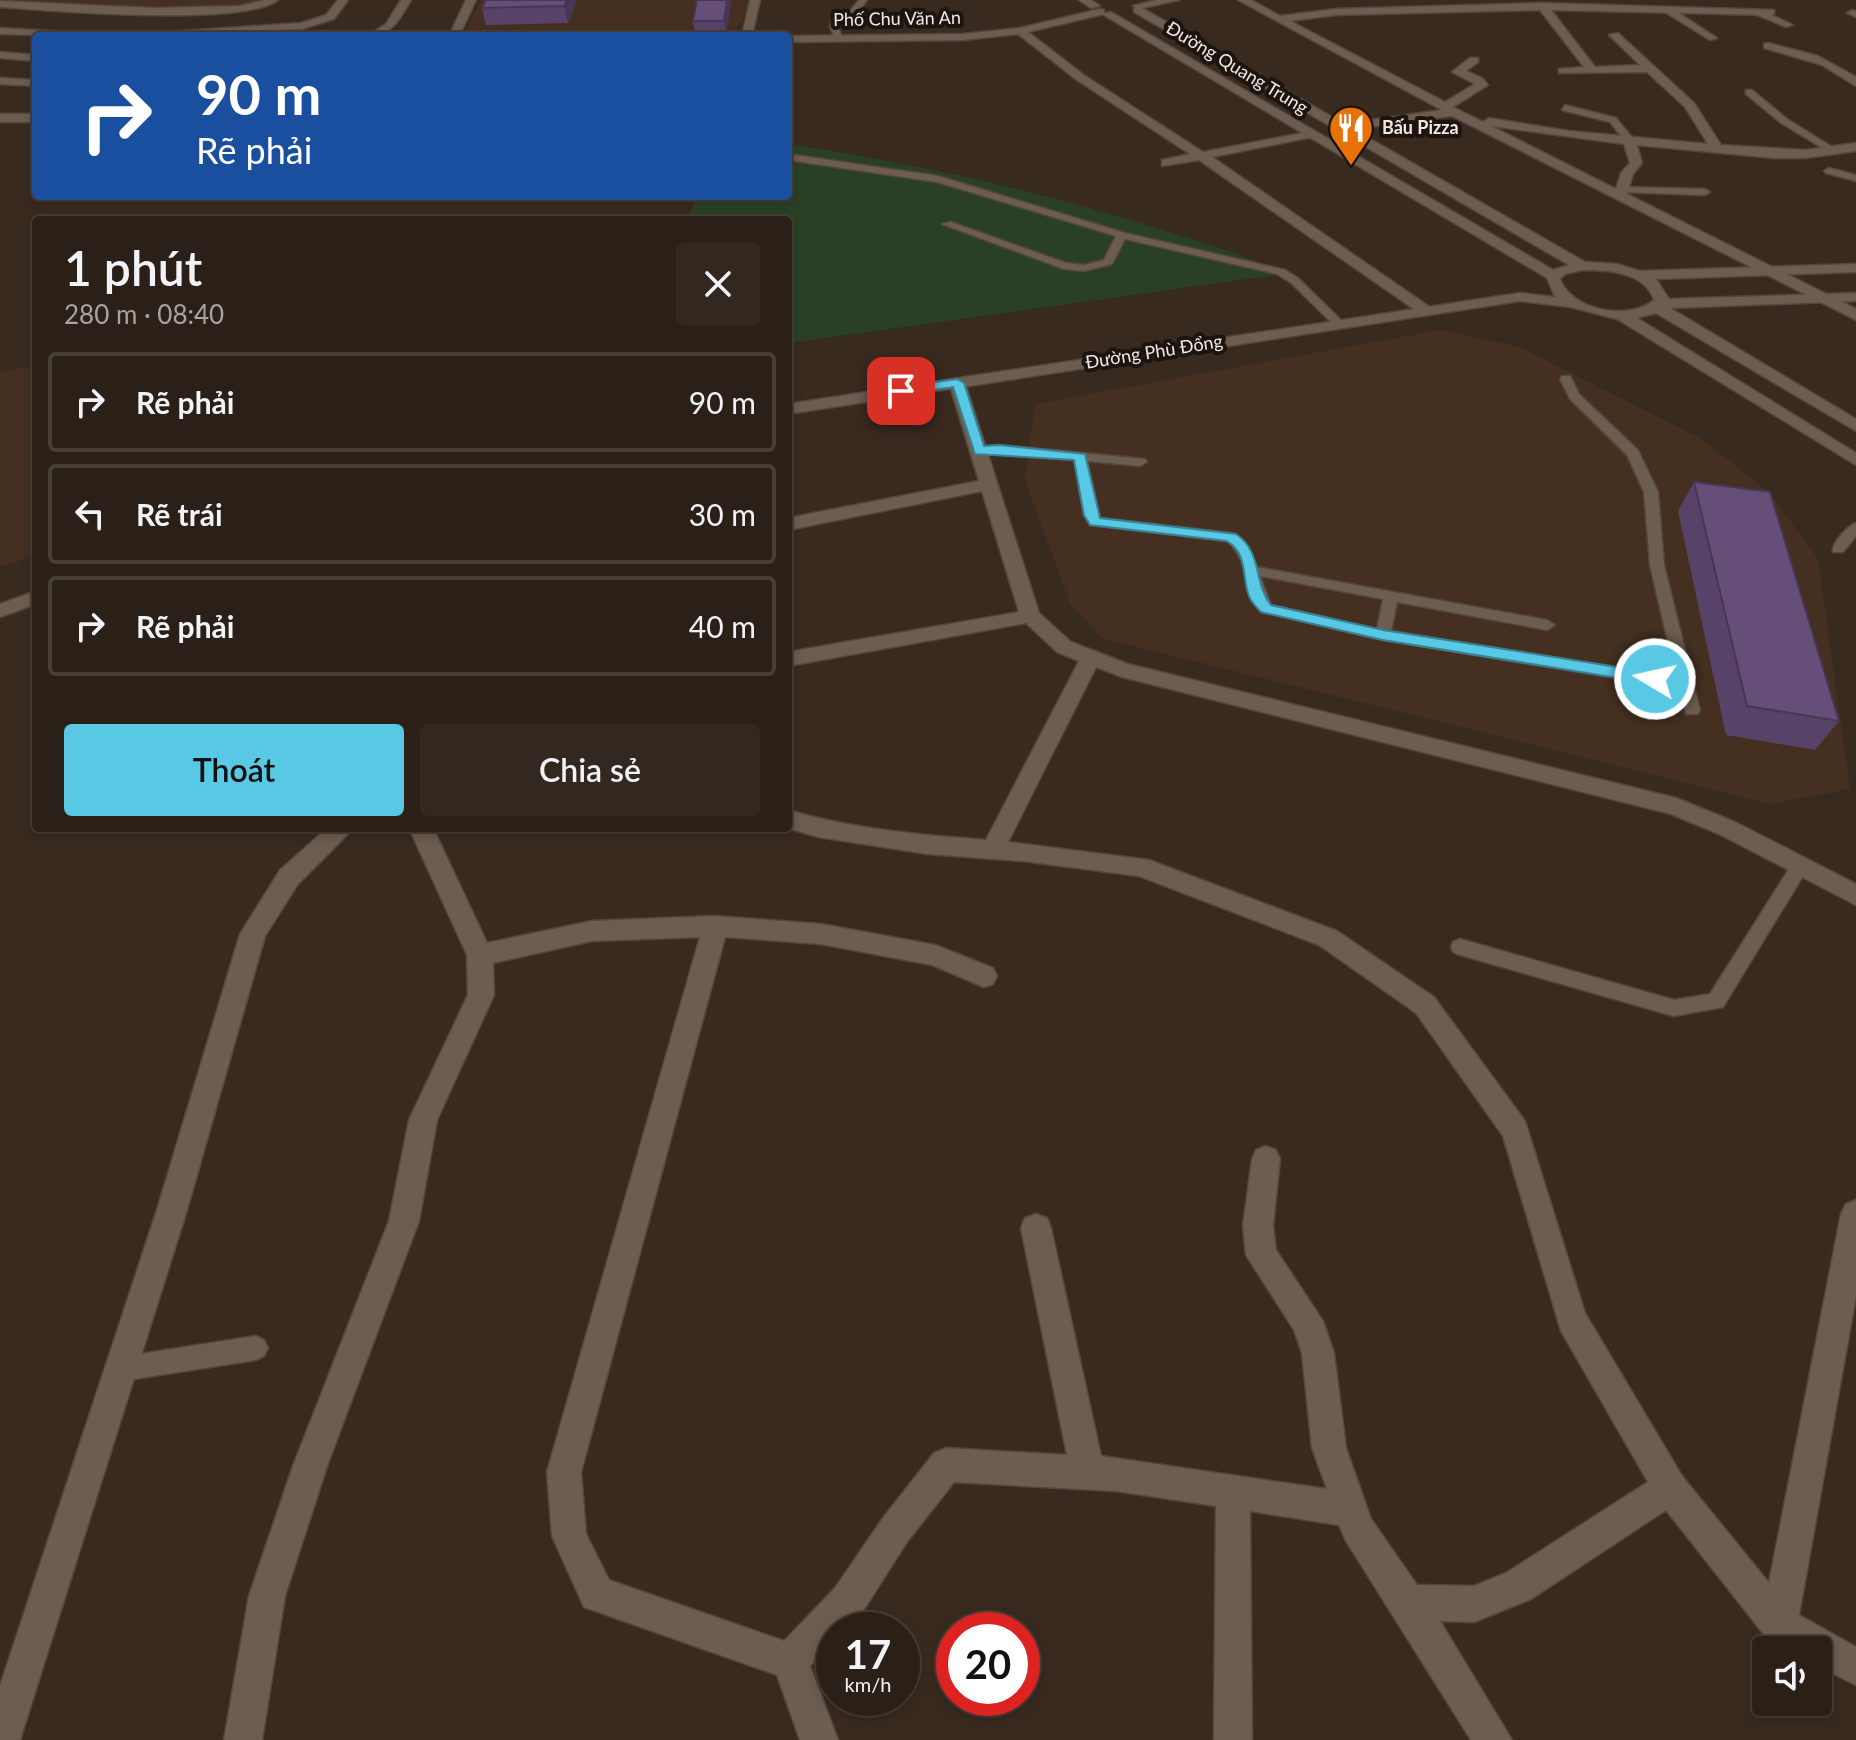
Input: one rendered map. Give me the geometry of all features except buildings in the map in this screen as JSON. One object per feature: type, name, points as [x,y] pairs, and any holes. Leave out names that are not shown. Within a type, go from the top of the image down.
[{"type":"street","points":[[0,4],[146,12],[236,9],[273,0]]},
{"type":"street","points":[[212,32],[302,26],[330,17],[343,0]]},
{"type":"street","points":[[379,32],[390,26],[406,0]]},
{"type":"street","points":[[456,32],[471,0]]},
{"type":"street","points":[[748,32],[755,0]]},
{"type":"street","name":"Đường Quang Trung","points":[[1084,0],[1553,279],[1558,293],[1572,303]]},
{"type":"street","points":[[1134,6],[1174,0]]},
{"type":"street","points":[[1243,0],[1469,120],[1622,193],[1856,315]]},
{"type":"street","name":"Phố Chu Văn An","points":[[792,39],[963,37],[1020,31],[1102,8],[1128,14],[1134,6]]},
{"type":"street","name":"Đường Quang Trung","points":[[1134,6],[1582,266]]},
{"type":"street","points":[[1279,19],[1335,12],[1542,6],[1764,12]]},
{"type":"street","points":[[1542,6],[1592,71]]},
{"type":"street","points":[[0,31],[32,33]]},
{"type":"street","points":[[1020,31],[1081,78],[1200,155],[1426,311]]},
{"type":"street","points":[[1614,35],[1690,105],[1717,149]]},
{"type":"street","points":[[1768,46],[1806,55],[1837,67],[1856,83]]},
{"type":"street","points":[[0,55],[32,58]]},
{"type":"street","points":[[1342,128],[1450,110],[1482,85],[1478,80],[1458,72],[1474,60]]},
{"type":"street","points":[[1563,71],[1653,68]]},
{"type":"street","points":[[0,81],[32,83]]},
{"type":"street","points":[[0,118],[32,118]]},
{"type":"street","points":[[1469,120],[1569,135],[1774,154],[1855,148]]},
{"type":"street","points":[[1166,163],[1309,134]]},
{"type":"street","points":[[1622,193],[1627,173],[1636,163],[1629,140]]},
{"type":"street","points":[[1582,266],[1609,267],[1635,275],[1658,289],[1662,297],[1658,306]]},
{"type":"street","name":"Đường Phù Đổng","points":[[1520,297],[1553,279],[1560,271],[1582,266]]},
{"type":"street","points":[[1635,275],[1856,268]]},
{"type":"street","points":[[1621,315],[1642,313],[1658,306],[1819,296],[1856,297]]},
{"type":"street","name":"Đường Phù Đổng","points":[[792,408],[1520,297],[1572,303],[1621,315]]},
{"type":"street","points":[[1658,306],[1856,426]]},
{"type":"street","points":[[1621,315],[1856,460]]},
{"type":"street","points":[[957,383],[1030,616],[1064,647],[1122,670],[1676,807],[1727,828],[1856,895]]},
{"type":"street","points":[[792,523],[990,484]]},
{"type":"street","points":[[0,611],[32,599]]},
{"type":"street","points":[[792,658],[1030,616]]},
{"type":"street","points":[[993,849],[1091,657]]},
{"type":"street","points":[[792,820],[818,828],[928,845],[993,849],[1141,867],[1328,938],[1425,1005],[1515,1130],[1572,1320],[1670,1488],[1779,1624],[1856,1667]]},
{"type":"street","points":[[1,1740],[172,1210],[253,934],[289,877],[338,832]]},
{"type":"street","points":[[243,1740],[267,1596],[310,1466],[404,1221],[423,1120],[481,995],[480,955],[423,832]]},
{"type":"street","points":[[480,955],[592,931],[715,926],[821,934],[935,955],[984,976]]},
{"type":"street","points":[[715,926],[564,1472],[569,1536],[597,1594],[790,1661]]},
{"type":"street","points":[[1266,1159],[1258,1226],[1261,1255],[1307,1321],[1318,1353],[1329,1448],[1358,1529],[1493,1740]]},
{"type":"street","points":[[1779,1624],[1856,1214]]},
{"type":"street","points":[[1036,1228],[1088,1473]]},
{"type":"street","points":[[790,1661],[848,1601],[895,1530],[946,1465],[1088,1473],[1352,1510]]},
{"type":"street","points":[[1408,1603],[1474,1604],[1518,1586],[1670,1488]]},
{"type":"street","points":[[1233,1492],[1233,1740]]},
{"type":"street","points":[[790,1661],[819,1740]]},
{"type":"lane","points":[[838,38],[834,26],[837,19],[853,13],[863,0]]},
{"type":"lane","points":[[1668,10],[1713,38]]},
{"type":"lane","points":[[1764,12],[1789,25]]},
{"type":"lane","points":[[1749,92],[1784,121],[1832,150]]},
{"type":"lane","points":[[1565,108],[1613,120],[1629,140]]},
{"type":"lane","points":[[792,158],[938,179],[1122,235],[1281,272],[1294,280],[1338,323]]},
{"type":"lane","points":[[1829,171],[1856,178]]},
{"type":"lane","points":[[1622,193],[1705,192]]},
{"type":"lane","points":[[947,224],[1064,266],[1084,268],[1108,262],[1122,235]]},
{"type":"lane","points":[[1566,379],[1574,396],[1633,453],[1651,492],[1657,565],[1692,710]]},
{"type":"lane","points":[[979,451],[999,449],[1140,462]]},
{"type":"lane","points":[[1080,456],[1095,522],[1231,537],[1241,544],[1252,570],[1256,596],[1266,609],[1383,635],[1686,684]]},
{"type":"lane","points":[[1838,549],[1856,527]]},
{"type":"lane","points":[[1252,570],[1547,625]]},
{"type":"lane","points":[[1383,635],[1391,595]]},
{"type":"lane","points":[[1460,947],[1674,1008],[1716,1001],[1800,866]]},
{"type":"lane","points":[[121,1369],[256,1348]]},
{"type":"shaded area","points":[[0,0],[263,0],[224,7],[123,10]]},
{"type":"shaded area","points":[[481,0],[748,0],[745,17],[732,32],[465,32]]},
{"type":"shaded area","points":[[1440,330],[1519,347],[1700,438],[1769,492],[1818,559],[1850,789],[1770,804],[1102,638],[1070,603],[1025,480],[1035,404]]},
{"type":"shaded area","points":[[32,366],[32,556],[0,567],[0,372]]},
{"type":"green space","points":[[792,145],[916,166],[1042,196],[1167,231],[1290,273],[792,342],[792,216],[689,216],[695,200],[792,200]]},
{"type":"place","name":"Bấu Pizza","points":[[1351,167]]},
{"type":"route","points":[[901,391],[957,383],[979,451],[999,449],[1080,456],[1087,500],[1095,522],[1231,537],[1241,544],[1251,562],[1256,596],[1266,609],[1383,635],[1655,679]]}]
